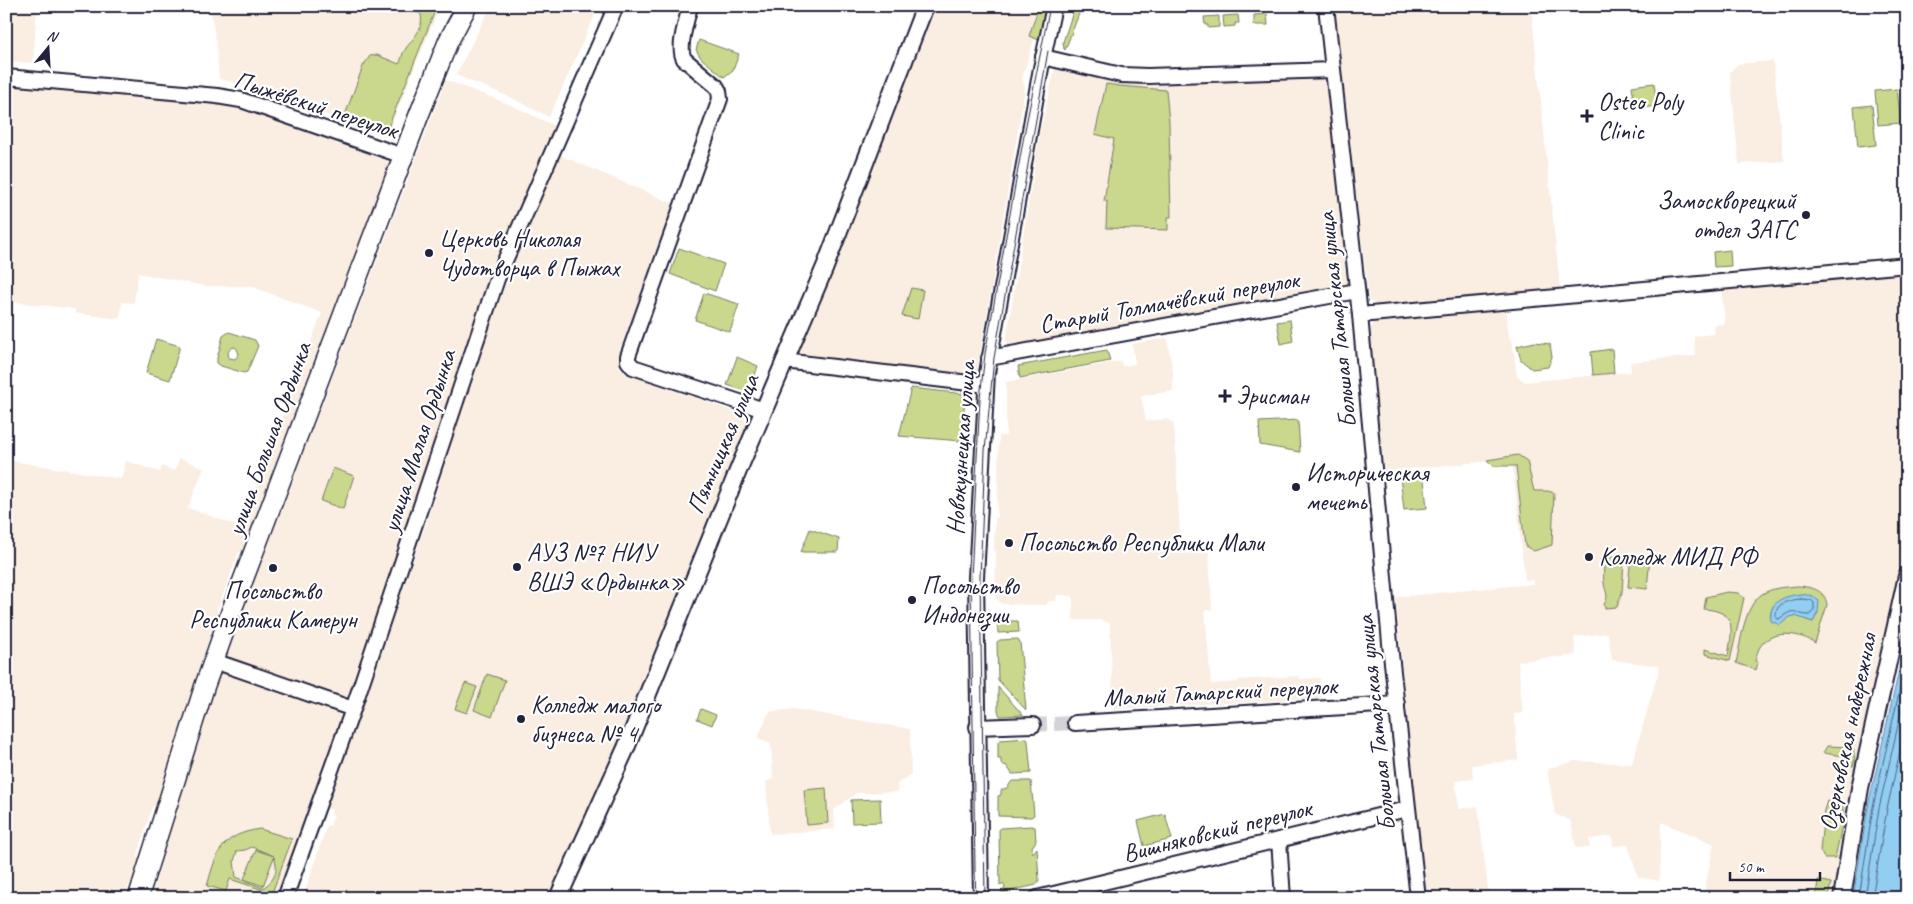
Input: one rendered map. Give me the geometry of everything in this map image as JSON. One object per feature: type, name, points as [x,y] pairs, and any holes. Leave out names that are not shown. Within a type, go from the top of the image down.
[{"type":"main road","name":"улица Большая Ордынка","points":[[138,898],[214,661],[403,156],[436,72],[467,6]]},
{"type":"street","name":"улица Малая Ордынка","points":[[285,898],[353,709],[497,279],[616,6]]},
{"type":"street","points":[[690,6],[681,47],[682,56],[716,86],[719,90],[720,99],[643,312],[628,361],[633,367],[764,410]]},
{"type":"street","name":"Пятницкая улица","points":[[558,898],[626,748],[676,622],[825,267],[925,6]]},
{"type":"street","name":"Новокузнецкая улица","points":[[981,898],[976,578],[986,385],[989,358],[1043,57],[1054,6]]},
{"type":"street","name":"Большая Татарская улица","points":[[1326,6],[1360,315],[1407,809],[1418,898]]},
{"type":"street","points":[[1043,57],[1121,75],[1148,76],[1334,70]]},
{"type":"street","name":"Пыжёвский переулок","points":[[6,78],[217,96],[241,100],[403,156]]},
{"type":"street","points":[[1360,315],[1907,265]]},
{"type":"street","name":"Старый Толмачёвский переулок","points":[[989,358],[1357,291]]},
{"type":"street","points":[[784,362],[986,385]]},
{"type":"street","name":"Озерковская набережная","points":[[1842,898],[1860,788],[1907,576]]},
{"type":"street","points":[[214,661],[353,709]]},
{"type":"street","name":"Малый Татарский переулок","points":[[1075,723],[1397,704]]},
{"type":"street","points":[[977,727],[1033,725]]},
{"type":"street","name":"Вишняковский переулок","points":[[1037,898],[1407,809]]},
{"type":"street","points":[[1278,840],[1284,898]]},
{"type":"shaded area","points":[[6,6],[37,8],[33,63],[6,61]]},
{"type":"shaded area","points":[[210,6],[440,6],[386,137],[250,86],[252,80],[248,78],[246,85],[219,79]]},
{"type":"shaded area","points":[[491,6],[599,6],[549,117],[512,98],[456,75]]},
{"type":"shaded area","points":[[930,6],[1047,6],[1039,40],[1034,39],[1022,78],[1025,89],[977,372],[974,376],[798,355],[796,354]]},
{"type":"shaded area","points":[[1334,6],[1531,6],[1560,288],[1379,306],[1369,301]]},
{"type":"shaded area","points":[[1773,61],[1784,161],[1739,164],[1730,72],[1738,64]]},
{"type":"shaded area","points":[[1059,67],[1103,79],[1149,84],[1319,78],[1323,80],[1326,85],[1347,283],[1341,287],[1166,317],[1015,347],[1007,344],[1040,132],[1055,69]]},
{"type":"shaded area","points":[[446,80],[511,105],[555,126],[515,214],[496,263],[463,353],[411,517],[350,695],[343,698],[229,658],[227,654]]},
{"type":"shaded area","points":[[6,85],[217,101],[238,105],[384,156],[388,162],[373,208],[369,213],[370,216],[249,532],[243,542],[243,550],[239,552],[217,610],[218,615],[200,663],[157,804],[152,807],[137,856],[140,862],[134,881],[129,884],[125,898],[6,898],[6,460],[121,479],[126,461],[160,472],[162,466],[175,471],[179,458],[204,468],[188,508],[241,527],[322,313],[251,286],[205,286],[138,273],[134,303],[122,302],[120,319],[75,313],[75,309],[6,301]]},
{"type":"shaded area","points":[[560,155],[674,204],[620,349],[618,359],[620,369],[628,375],[753,418],[645,687],[639,689],[631,709],[634,714],[628,718],[620,739],[623,744],[552,898],[303,898],[327,825],[330,826],[334,816],[331,814],[332,810],[327,808],[427,521],[479,358],[512,268]]},
{"type":"shaded area","points":[[1907,270],[1907,548],[1876,684],[1836,898],[1700,898],[1703,897],[1714,844],[1661,822],[1659,881],[1638,877],[1628,845],[1613,846],[1612,836],[1589,839],[1590,848],[1576,848],[1571,821],[1555,814],[1547,769],[1575,761],[1632,764],[1660,666],[1612,660],[1608,633],[1574,637],[1576,655],[1518,661],[1523,713],[1514,714],[1518,760],[1472,765],[1473,779],[1455,781],[1459,809],[1478,806],[1489,898],[1428,898],[1413,783],[1396,597],[1533,584],[1533,580],[1525,580],[1512,459],[1384,471],[1370,331],[1374,321],[1376,319],[1506,306],[1509,339],[1512,339],[1517,376],[1525,382],[1631,372],[1630,362],[1695,356],[1694,336],[1715,334],[1714,325],[1725,324],[1721,286]]},
{"type":"shaded area","points":[[1167,338],[1173,372],[1173,391],[1141,396],[1146,421],[1166,419],[1174,423],[1181,554],[1209,552],[1212,610],[1205,610],[1211,684],[1238,682],[1238,680],[1299,676],[1300,679],[1320,678],[1321,698],[1113,709],[1110,623],[1100,620],[1073,620],[1073,596],[1057,595],[1056,601],[1048,601],[1047,605],[1002,604],[995,597],[996,551],[994,551],[995,518],[997,518],[999,436],[1006,436],[1006,382],[1121,361],[1122,366],[1135,364],[1132,344]]},
{"type":"shaded area","points":[[223,673],[337,712],[341,718],[277,898],[151,898],[197,742],[220,674]]},
{"type":"shaded area","points":[[794,709],[910,729],[911,774],[897,784],[898,792],[856,793],[834,810],[835,829],[770,834],[766,781],[773,780],[771,743],[758,738],[769,712]]},
{"type":"green space","points":[[400,6],[437,6],[387,130],[383,133],[344,118],[363,66],[370,56],[377,55],[399,64],[403,53],[419,30],[421,14]]},
{"type":"green space","points":[[1039,6],[1047,6],[1039,40],[1029,36]]},
{"type":"green space","points":[[1075,6],[1082,6],[1065,50],[1063,42]]},
{"type":"green space","points":[[1267,14],[1268,25],[1254,25],[1254,15]]},
{"type":"green space","points":[[1238,15],[1239,23],[1235,23],[1235,26],[1224,27],[1223,16]]},
{"type":"green space","points":[[1219,16],[1219,27],[1208,28],[1208,25],[1205,25],[1204,17]]},
{"type":"green space","points":[[699,40],[739,54],[733,70],[724,77],[701,58],[696,50]]},
{"type":"green space","points":[[1654,83],[1657,106],[1635,109],[1632,86]]},
{"type":"green space","points":[[1106,84],[1166,90],[1169,122],[1171,217],[1168,217],[1168,230],[1106,228],[1107,201],[1104,201],[1114,139],[1095,134]]},
{"type":"green space","points":[[1897,89],[1901,123],[1878,125],[1875,91]]},
{"type":"green space","points":[[1872,105],[1876,145],[1858,147],[1854,107]]},
{"type":"green space","points":[[679,248],[724,264],[715,291],[670,274]]},
{"type":"green space","points":[[1730,250],[1731,266],[1714,267],[1713,252]]},
{"type":"green space","points":[[911,288],[923,290],[918,319],[902,316]]},
{"type":"green space","points":[[704,293],[739,304],[730,332],[695,320]]},
{"type":"green space","points":[[1290,320],[1293,341],[1281,344],[1277,322]]},
{"type":"green space","points":[[229,332],[255,340],[258,346],[247,372],[244,373],[217,363],[223,336]],"holes":[[[235,347],[239,354],[235,359],[229,358],[228,352],[231,348]]]},
{"type":"green space","points":[[156,339],[180,346],[170,380],[146,373]]},
{"type":"green space","points":[[1535,342],[1550,344],[1552,357],[1548,367],[1532,369],[1521,360],[1517,346]]},
{"type":"green space","points":[[1612,349],[1614,373],[1593,375],[1591,352]]},
{"type":"green space","points":[[1107,350],[1110,361],[1020,378],[1018,366]]},
{"type":"green space","points":[[737,357],[758,366],[750,388],[746,391],[727,385]]},
{"type":"green space","points":[[911,388],[965,394],[962,441],[899,436]]},
{"type":"green space","points":[[1298,420],[1300,452],[1260,445],[1259,422]]},
{"type":"green space","points":[[1518,455],[1527,461],[1534,491],[1554,493],[1552,545],[1534,551],[1525,546],[1516,466],[1493,466],[1487,460]]},
{"type":"green space","points":[[333,468],[354,476],[343,509],[321,501]]},
{"type":"green space","points":[[1418,475],[1424,480],[1427,508],[1404,510],[1400,477]]},
{"type":"green space","points":[[810,529],[839,539],[838,552],[801,552]]},
{"type":"green space","points":[[1631,555],[1650,557],[1647,589],[1628,587]]},
{"type":"green space","points":[[1604,557],[1624,560],[1622,593],[1617,607],[1605,608],[1604,604],[1607,596],[1604,580]]},
{"type":"green space","points":[[1798,586],[1817,590],[1826,600],[1827,605],[1815,643],[1796,635],[1782,634],[1768,639],[1760,647],[1755,661],[1758,662],[1756,670],[1736,663],[1745,623],[1753,604],[1759,597],[1770,590]],"holes":[[[1773,606],[1818,612],[1813,622],[1796,616],[1770,616]]]},
{"type":"green space","points":[[1727,592],[1738,593],[1744,598],[1730,661],[1705,654],[1705,649],[1728,656],[1731,631],[1728,618],[1715,611],[1704,609],[1706,597]]},
{"type":"green space","points":[[997,621],[1018,621],[1019,632],[998,633]]},
{"type":"green space","points":[[1018,639],[1020,642],[1026,710],[998,680],[997,642],[1000,640]]},
{"type":"green space","points":[[487,674],[505,680],[492,717],[474,710]]},
{"type":"green space","points":[[465,683],[477,687],[467,713],[455,709]]},
{"type":"green space","points":[[998,687],[1023,715],[1000,716],[998,711]]},
{"type":"green space","points":[[701,709],[716,715],[712,725],[697,719]]},
{"type":"green space","points":[[1027,738],[1031,773],[1012,774],[1007,766],[1001,764],[1001,759],[998,759],[998,742],[1000,740]]},
{"type":"green space","points":[[1827,746],[1853,747],[1855,760],[1853,766],[1844,765],[1844,756],[1823,753]]},
{"type":"green space","points":[[1012,781],[1031,781],[1034,815],[1031,817],[998,816],[998,796],[1001,795],[1001,790],[1007,788]]},
{"type":"green space","points":[[826,788],[828,823],[807,825],[804,790]]},
{"type":"green space","points":[[880,799],[881,822],[852,823],[851,800]]},
{"type":"green space","points":[[1827,801],[1843,801],[1843,821],[1835,858],[1824,858],[1820,851],[1824,810]]},
{"type":"green space","points":[[1165,814],[1172,839],[1144,846],[1138,821]]},
{"type":"green space","points":[[1035,827],[1036,841],[1032,847],[1033,853],[1037,848],[1039,881],[1036,885],[1001,893],[1005,888],[1003,883],[1000,886],[999,830],[1001,828]]},
{"type":"green space","points":[[260,829],[292,839],[272,893],[230,879],[226,891],[207,886],[214,863],[223,847],[229,840],[247,832]],"holes":[[[252,847],[274,856],[256,850],[244,879],[263,886],[274,857],[275,874],[263,888],[236,877],[234,861],[237,851]]]},
{"type":"green space","points":[[1818,880],[1831,883],[1828,898],[1816,898]]},
{"type":"water","points":[[1801,594],[1813,596],[1819,601],[1818,612],[1813,622],[1795,616],[1790,617],[1780,625],[1771,621],[1772,609],[1775,604],[1783,598]]},
{"type":"water","points":[[1907,635],[1907,898],[1853,898],[1868,806]]},
{"type":"tunnel","points":[[1033,725],[1075,723]]},
{"type":"tram line","points":[[976,898],[971,578],[980,398],[985,354],[1025,130],[1050,6]]},
{"type":"tram line","points":[[985,898],[980,578],[985,451],[994,358],[1048,51]]},
{"type":"place","name":"Osteo Poly Clinic","points":[[1587,116]]},
{"type":"place","name":"Замоскворецкий отдел ЗАГС","points":[[1806,215]]},
{"type":"place","name":"Церковь Николая Чудотворца в Пыжах","points":[[429,253]]},
{"type":"place","name":"Эрисман","points":[[1225,396]]},
{"type":"place","name":"Историческая мечеть","points":[[1296,487]]},
{"type":"place","name":"Посольство Республики Мали","points":[[1009,543]]},
{"type":"place","name":"Колледж МИД РФ","points":[[1589,557]]},
{"type":"place","name":"АУЗ №7 НИУ ВШЭ «Ордынка»","points":[[517,567]]},
{"type":"place","name":"Посольство Республики Камерун","points":[[273,568]]},
{"type":"place","name":"Посольство Индонезии","points":[[912,600]]},
{"type":"place","name":"Колледж малого бизнеса № 4","points":[[521,719]]}]
